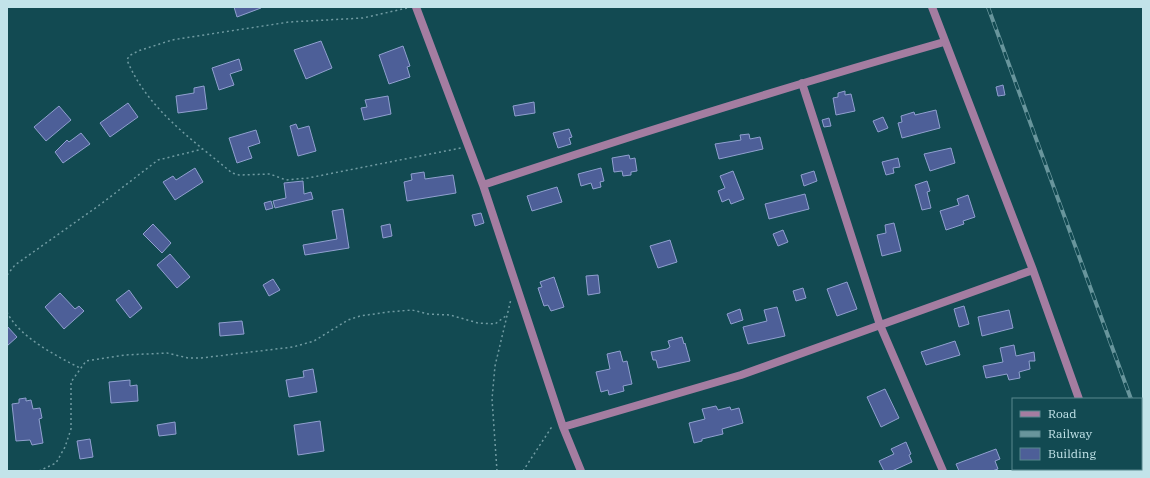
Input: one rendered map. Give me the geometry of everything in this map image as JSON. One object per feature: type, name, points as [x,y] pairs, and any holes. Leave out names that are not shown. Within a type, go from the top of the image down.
[{"type":"street","points":[[416,7],[483,184],[558,413],[581,471]]},
{"type":"street","points":[[932,7],[944,42],[1033,270],[1079,398]]},
{"type":"street","points":[[483,184],[648,130],[944,42]]},
{"type":"street","points":[[802,83],[880,325],[943,471]]},
{"type":"street","points":[[563,427],[741,375],[1033,270]]},
{"type":"path","points":[[410,7],[363,18],[289,22],[172,40],[138,51],[129,56],[127,60],[131,70],[157,108],[232,173],[239,175],[270,174],[286,180],[308,178],[469,147]]},
{"type":"path","points":[[7,276],[15,265],[101,204],[158,160],[203,149]]},
{"type":"path","points":[[39,471],[56,463],[65,447],[71,429],[71,382],[86,361],[125,355],[167,353],[188,358],[201,358],[293,347],[314,341],[348,320],[360,316],[412,310],[450,315],[478,322],[496,324],[507,315],[494,366],[493,392],[497,471]]},
{"type":"path","points":[[7,312],[24,334],[36,343],[80,368]]},
{"type":"path","points":[[523,471],[550,430],[558,413]]},
{"type":"building","points":[[234,7],[261,7],[261,8],[237,17]]},
{"type":"building","points":[[321,41],[332,68],[306,79],[294,50]]},
{"type":"building","points":[[403,46],[410,66],[407,67],[410,77],[389,84],[379,55]]},
{"type":"building","points":[[239,59],[242,70],[230,74],[234,85],[219,90],[212,68]]},
{"type":"building","points":[[1003,85],[1005,95],[998,96],[996,87]]},
{"type":"building","points":[[204,86],[207,109],[178,113],[176,96],[194,93],[194,88]]},
{"type":"building","points":[[845,91],[845,95],[851,94],[855,111],[836,115],[833,98],[838,97],[838,93]]},
{"type":"building","points":[[388,96],[391,114],[364,120],[361,108],[367,107],[365,100]]},
{"type":"building","points":[[534,102],[535,113],[515,116],[513,106]]},
{"type":"building","points":[[128,103],[138,117],[110,137],[100,123]]},
{"type":"building","points":[[59,106],[71,120],[46,141],[34,127]]},
{"type":"building","points":[[936,110],[940,128],[902,138],[898,123],[902,122],[901,116],[914,112],[915,115]]},
{"type":"building","points":[[883,117],[888,128],[878,132],[873,121]]},
{"type":"building","points":[[829,118],[831,126],[824,127],[822,120]]},
{"type":"building","points":[[296,124],[298,129],[309,126],[316,151],[298,156],[290,126]]},
{"type":"building","points":[[569,129],[572,137],[569,138],[571,144],[558,148],[553,133]]},
{"type":"building","points":[[256,130],[260,143],[248,147],[252,158],[237,163],[229,138]]},
{"type":"building","points":[[81,133],[90,144],[63,163],[55,152],[67,140],[69,142]]},
{"type":"building","points":[[749,134],[750,139],[760,137],[763,149],[719,159],[715,144],[741,140],[740,135]]},
{"type":"building","points":[[951,148],[955,163],[930,171],[924,154]]},
{"type":"building","points":[[629,155],[630,159],[635,158],[637,171],[631,172],[631,175],[623,176],[622,171],[614,172],[612,158]]},
{"type":"building","points":[[898,158],[900,167],[893,168],[894,173],[886,175],[882,162]]},
{"type":"building","points":[[195,168],[203,182],[175,200],[163,182],[173,176],[176,180]]},
{"type":"building","points":[[601,168],[604,181],[600,182],[601,187],[593,189],[591,183],[581,186],[578,174]]},
{"type":"building","points":[[733,171],[744,199],[731,204],[729,199],[722,202],[718,191],[725,188],[720,176]]},
{"type":"building","points":[[814,171],[817,181],[804,186],[801,175]]},
{"type":"building","points":[[424,172],[425,179],[453,175],[456,193],[407,201],[404,182],[412,180],[411,174]]},
{"type":"building","points":[[303,181],[304,194],[311,192],[313,199],[275,208],[273,201],[286,198],[284,183]]},
{"type":"building","points":[[927,181],[930,191],[927,192],[931,208],[922,210],[915,185]]},
{"type":"building","points":[[557,187],[562,202],[532,211],[527,196]]},
{"type":"building","points":[[805,194],[809,209],[769,219],[765,204]]},
{"type":"building","points":[[968,195],[975,217],[963,221],[964,224],[946,230],[940,211],[959,205],[957,199]]},
{"type":"building","points":[[271,201],[273,208],[266,210],[264,203]]},
{"type":"building","points":[[343,209],[349,248],[305,255],[303,245],[337,239],[332,211]]},
{"type":"building","points":[[481,213],[484,223],[475,226],[472,215]]},
{"type":"building","points":[[894,223],[901,251],[882,256],[877,235],[886,233],[885,225]]},
{"type":"building","points":[[153,224],[171,243],[162,253],[143,234]]},
{"type":"building","points":[[390,224],[392,236],[383,238],[381,226]]},
{"type":"building","points":[[783,230],[788,242],[778,246],[773,234]]},
{"type":"building","points":[[670,240],[677,262],[658,268],[650,246]]},
{"type":"building","points":[[170,254],[190,277],[177,288],[157,265]]},
{"type":"building","points":[[598,275],[600,293],[588,295],[586,276]]},
{"type":"building","points":[[554,277],[564,307],[551,311],[548,305],[544,306],[538,288],[542,287],[540,282]]},
{"type":"building","points":[[273,279],[280,290],[269,296],[263,285]]},
{"type":"building","points":[[847,282],[857,309],[837,316],[827,289]]},
{"type":"building","points":[[803,288],[806,298],[796,301],[793,291]]},
{"type":"building","points":[[129,290],[142,308],[130,318],[116,300]]},
{"type":"building","points":[[60,293],[75,309],[79,306],[84,311],[64,329],[45,307]]},
{"type":"building","points":[[964,306],[969,324],[959,327],[954,309]]},
{"type":"building","points":[[777,307],[785,336],[748,344],[743,327],[767,321],[764,310]]},
{"type":"building","points":[[740,309],[743,320],[731,324],[727,314]]},
{"type":"building","points":[[1009,310],[1013,328],[982,336],[978,317]]},
{"type":"building","points":[[242,321],[244,334],[220,336],[219,323]]},
{"type":"building","points":[[7,326],[17,337],[7,346]]},
{"type":"building","points":[[682,337],[690,361],[658,368],[656,360],[653,360],[651,352],[667,349],[670,347],[668,341]]},
{"type":"building","points":[[955,341],[960,355],[926,365],[921,352]]},
{"type":"building","points":[[1014,345],[1016,356],[1034,352],[1035,361],[1029,361],[1030,369],[1019,372],[1020,378],[1009,380],[1007,374],[986,378],[983,366],[1003,362],[1000,348]]},
{"type":"building","points":[[620,351],[623,362],[627,361],[632,384],[623,386],[624,391],[609,395],[608,390],[601,392],[596,372],[610,369],[607,354]]},
{"type":"building","points":[[313,369],[317,392],[289,397],[286,380],[304,377],[303,371]]},
{"type":"building","points":[[130,380],[130,386],[137,385],[138,401],[111,403],[109,382]]},
{"type":"building","points":[[885,389],[899,418],[881,427],[867,397]]},
{"type":"building","points":[[26,398],[26,401],[31,400],[33,409],[40,408],[42,418],[39,419],[43,443],[32,445],[30,440],[16,441],[12,404],[19,403],[19,399]]},
{"type":"building","points":[[716,406],[718,410],[730,407],[731,410],[739,408],[743,423],[722,429],[723,434],[702,439],[702,441],[694,443],[689,423],[705,419],[702,409]]},
{"type":"building","points":[[320,421],[324,451],[298,455],[294,425]]},
{"type":"building","points":[[175,422],[176,434],[159,436],[157,425]]},
{"type":"building","points":[[90,439],[93,457],[80,459],[77,441]]},
{"type":"building","points":[[906,442],[911,454],[909,455],[912,462],[892,471],[884,471],[879,461],[894,454],[891,449]]},
{"type":"building","points":[[996,449],[1000,459],[995,461],[998,469],[992,471],[959,471],[956,464]]},
{"type":"railway","points":[[988,7],[1131,398]]}]
